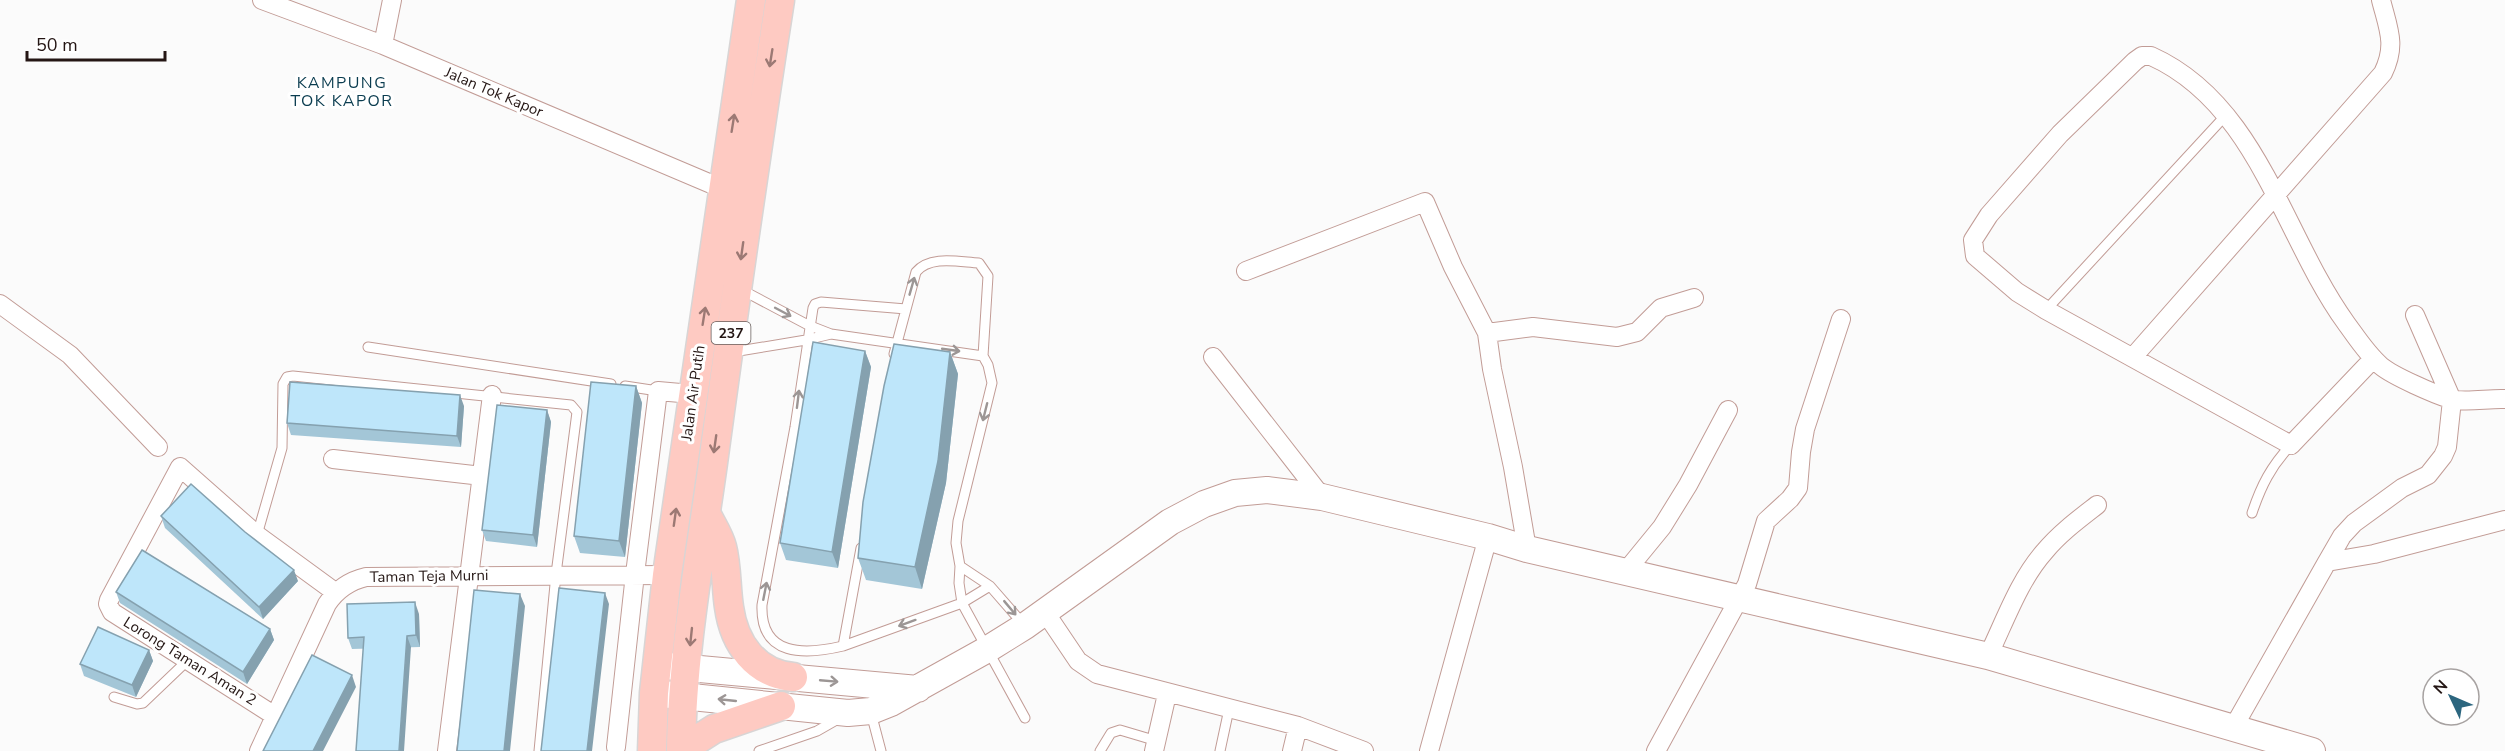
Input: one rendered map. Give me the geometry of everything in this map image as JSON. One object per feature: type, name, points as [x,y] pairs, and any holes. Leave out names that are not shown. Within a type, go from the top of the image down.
[{"type":"main road","name":"Jalan Air Putih","points":[[652,751],[654,693],[667,575],[751,0]]},
{"type":"main road","name":"Jalan Air Putih","points":[[681,751],[684,696],[706,513],[780,0]]},
{"type":"main road","points":[[706,513],[722,546],[729,611],[738,636],[759,666],[778,676],[793,677]]},
{"type":"main road","points":[[681,751],[714,729],[781,706]]},
{"type":"street","name":"Jalan Tok Kapor","points":[[262,0],[383,45],[723,189]]},
{"type":"street","points":[[383,45],[392,0]]},
{"type":"street","points":[[2133,357],[2383,73],[2391,55],[2392,44],[2381,0]]},
{"type":"street","points":[[2373,358],[2291,445],[2017,292],[1975,256],[1973,240],[1989,215],[2060,134],[2121,73],[2142,56],[2147,55],[2199,86],[2245,141],[2277,194],[2298,244],[2327,297],[2373,358],[2391,373],[2452,400],[2505,399]]},
{"type":"street","points":[[1246,271],[1425,202],[1453,267],[1487,333],[1492,369],[1514,467],[1527,549]]},
{"type":"street","points":[[1487,333],[1533,327],[1617,337],[1637,332],[1661,309],[1694,297]]},
{"type":"street","points":[[0,304],[70,355],[158,447]]},
{"type":"street","points":[[2233,728],[2342,536],[2354,523],[2394,493],[2418,481],[2435,468],[2447,447],[2452,400],[2415,315]]},
{"type":"street","points":[[1662,751],[1654,751],[1747,584],[1766,521],[1790,499],[1798,488],[1805,429],[1841,319]]},
{"type":"street","points":[[1213,357],[1322,497]]},
{"type":"street","points":[[616,747],[658,392],[692,394]]},
{"type":"street","points":[[447,751],[492,395]]},
{"type":"street","points":[[1626,571],[1662,527],[1688,485],[1728,410]]},
{"type":"street","points":[[333,459],[482,476]]},
{"type":"street","name":"Lorong Taman Aman 2","points":[[257,535],[180,467],[108,604],[112,612],[275,716]]},
{"type":"street","points":[[654,693],[859,712],[891,703],[988,649],[1035,619],[1152,535],[1204,504],[1235,493],[1267,490],[1322,497],[1488,537],[1527,549],[1988,656],[2312,751]]},
{"type":"street","points":[[1988,656],[2027,575],[2044,551],[2065,530],[2097,505]]},
{"type":"street","points":[[2328,562],[2374,554],[2505,520]]},
{"type":"street","points":[[257,535],[335,592],[327,604],[259,751]]},
{"type":"street","points":[[1430,751],[1488,537]]},
{"type":"street","name":"Taman Teja Murni","points":[[335,592],[353,580],[366,577],[667,575]]},
{"type":"street","points":[[1035,619],[1078,661],[1096,674],[1298,726],[1364,751]]},
{"type":"street","points":[[658,665],[918,689]]},
{"type":"street","points":[[1156,746],[1167,694]]},
{"type":"street","points":[[1292,751],[1298,726]]},
{"type":"lane","points":[[2046,310],[2226,116]]},
{"type":"lane","points":[[892,365],[896,342],[916,272],[922,265],[931,261],[979,263],[988,276],[983,356],[988,365],[992,383],[958,521],[956,543],[960,566],[958,583],[962,603],[1025,718]]},
{"type":"lane","points":[[737,288],[808,325],[831,334],[983,356]]},
{"type":"lane","points":[[906,309],[821,302],[815,304],[813,308],[808,325],[795,427],[762,605],[764,630],[783,648],[809,652],[843,646],[962,603],[990,586]]},
{"type":"lane","points":[[728,353],[831,334]]},
{"type":"lane","points":[[368,346],[658,392]]},
{"type":"lane","points":[[257,535],[282,448],[283,384],[287,377],[492,395],[571,405],[575,408],[577,412],[556,574],[539,751]]},
{"type":"lane","points":[[2252,513],[2261,485],[2275,462],[2291,445]]},
{"type":"lane","points":[[843,646],[862,541]]},
{"type":"lane","points":[[960,566],[1035,619]]},
{"type":"lane","points":[[114,697],[137,704],[143,703],[188,660]]},
{"type":"lane","points":[[1220,751],[1229,709]]},
{"type":"lane","points":[[759,751],[859,712],[881,751]]},
{"type":"lane","points":[[1100,751],[1111,733],[1120,730],[1156,746]]},
{"type":"building","points":[[813,342],[865,351],[832,552],[780,543]]},
{"type":"building","points":[[894,344],[950,352],[938,461],[915,567],[858,558],[863,502]]},
{"type":"building","points":[[290,382],[460,395],[457,436],[287,423]]},
{"type":"building","points":[[591,382],[636,386],[619,541],[574,536]]},
{"type":"building","points":[[497,405],[547,410],[533,535],[482,530]]},
{"type":"building","points":[[191,484],[245,532],[294,570],[259,607],[161,516]]},
{"type":"building","points":[[142,550],[270,629],[243,672],[116,592]]},
{"type":"building","points":[[559,588],[605,593],[587,751],[541,751]]},
{"type":"building","points":[[474,590],[520,594],[504,751],[457,751]]},
{"type":"building","points":[[415,602],[416,635],[407,636],[399,751],[356,751],[364,637],[348,638],[347,604]]},
{"type":"building","points":[[98,627],[149,650],[132,685],[80,664]]},
{"type":"building","points":[[312,655],[352,675],[313,751],[263,751]]},
{"type":"district","name":"KAMPUNG TOK KAPOR","points":[[342,91]]}]
